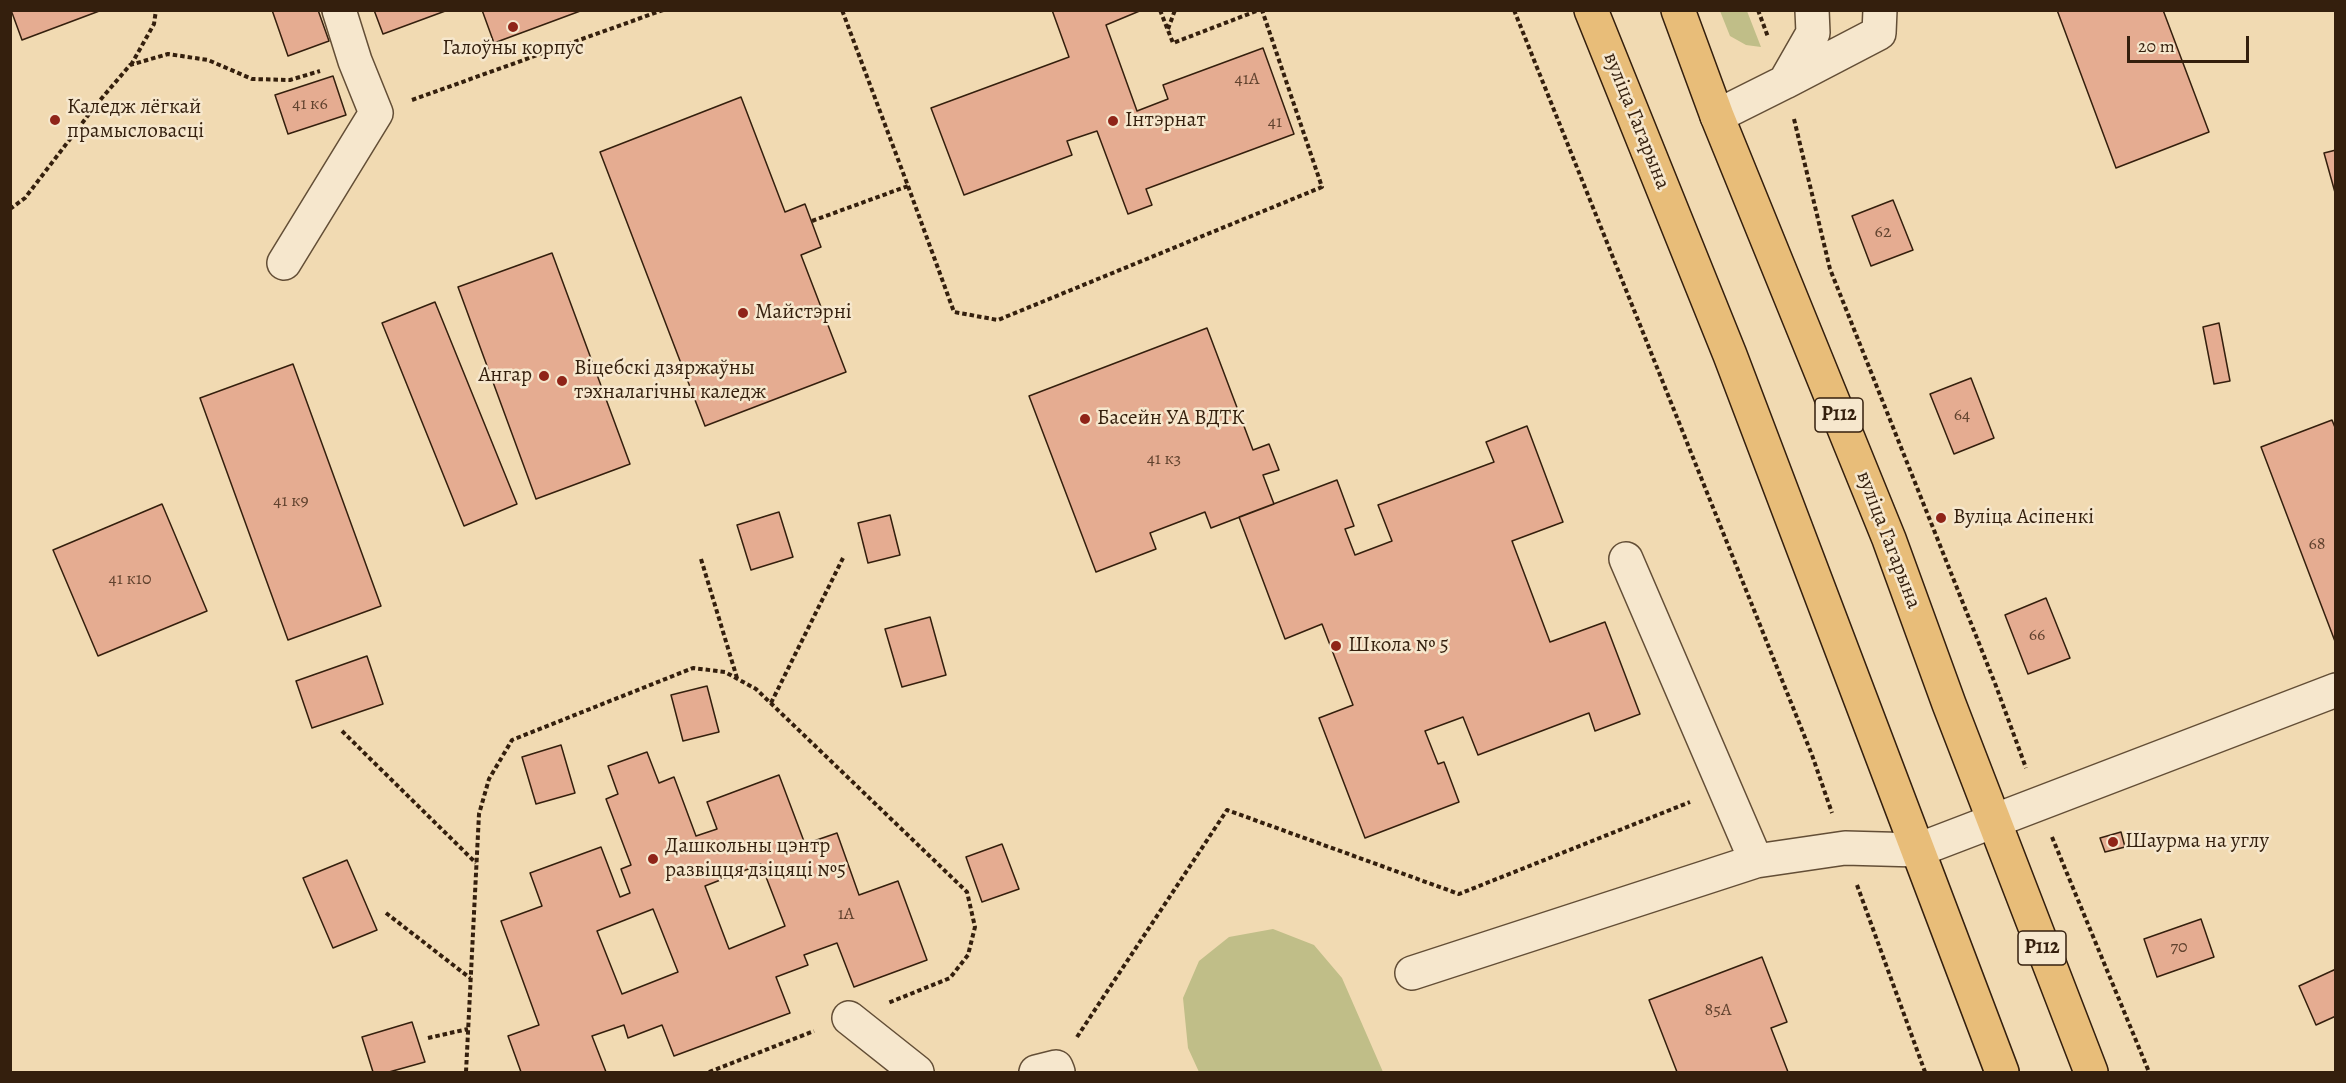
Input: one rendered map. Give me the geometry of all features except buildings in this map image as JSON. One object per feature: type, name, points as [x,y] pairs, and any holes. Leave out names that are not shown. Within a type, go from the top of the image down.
[{"type":"main road","name":"вуліца Гагарына","points":[[1592,10],[1730,355],[2002,1072]]},
{"type":"main road","name":"вуліца Гагарына","points":[[1677,10],[1717,116],[1889,539],[1994,822],[2091,1072]]},
{"type":"street","points":[[284,263],[376,113],[355,61],[339,10]]},
{"type":"street","points":[[1785,82],[1813,33],[1812,10]]},
{"type":"street","points":[[1717,116],[1879,33],[1880,10]]},
{"type":"street","points":[[1626,559],[1756,861]]},
{"type":"street","points":[[1412,973],[1756,861],[1845,848],[1918,850],[2336,690]]},
{"type":"street","points":[[849,1018],[917,1072]]},
{"type":"path","points":[[10,209],[25,198],[96,105],[130,65],[154,24],[156,10]]},
{"type":"path","points":[[376,113],[663,10]]},
{"type":"path","points":[[842,10],[954,312],[998,320],[1322,187],[1260,10],[1173,43],[1160,10]]},
{"type":"path","points":[[1168,29],[1175,10]]},
{"type":"path","points":[[1514,10],[1812,755],[1925,1072]]},
{"type":"path","points":[[1758,10],[1785,82],[1830,269],[1996,686],[2040,804],[2149,1072]]},
{"type":"path","points":[[130,65],[168,54],[208,60],[252,79],[290,80],[355,61]]},
{"type":"path","points":[[812,221],[908,186]]},
{"type":"path","points":[[771,703],[843,558]]},
{"type":"path","points":[[701,559],[737,678]]},
{"type":"path","points":[[466,1072],[479,814],[489,779],[512,740],[693,668],[726,672],[756,689],[967,892],[975,927],[968,955],[950,978]]},
{"type":"path","points":[[342,731],[477,864]]},
{"type":"path","points":[[1050,1071],[1227,810],[1460,894],[1724,789]]},
{"type":"path","points":[[386,913],[471,978]]},
{"type":"path","points":[[428,1038],[468,1029]]},
{"type":"shaded area","points":[[1720,11],[1747,11],[1761,47],[1746,45],[1730,36]]},
{"type":"shaded area","points":[[1273,929],[1314,945],[1342,978],[1383,1072],[1199,1072],[1188,1048],[1183,998],[1199,961],[1229,937]]},
{"type":"place","name":"Галоўны корпус","points":[[513,27]]},
{"type":"place","name":"Каледж лёгкай прамысловасці","points":[[55,120]]},
{"type":"place","name":"Інтэрнат","points":[[1113,121]]},
{"type":"place","name":"Майстэрні","points":[[743,313]]},
{"type":"place","name":"Ангар","points":[[544,376]]},
{"type":"place","name":"Віцебскі дзяржаўны тэхналагічны каледж","points":[[562,381]]},
{"type":"place","name":"Басейн УА ВДТК","points":[[1085,419]]},
{"type":"place","name":"Вуліца Асіпенкі","points":[[1941,518]]},
{"type":"place","name":"Школа № 5","points":[[1336,646]]},
{"type":"place","name":"Шаурма на углу","points":[[2113,842]]},
{"type":"place","name":"Дашкольны цэнтр развіцця дзіцяці №5","points":[[653,859]]}]
